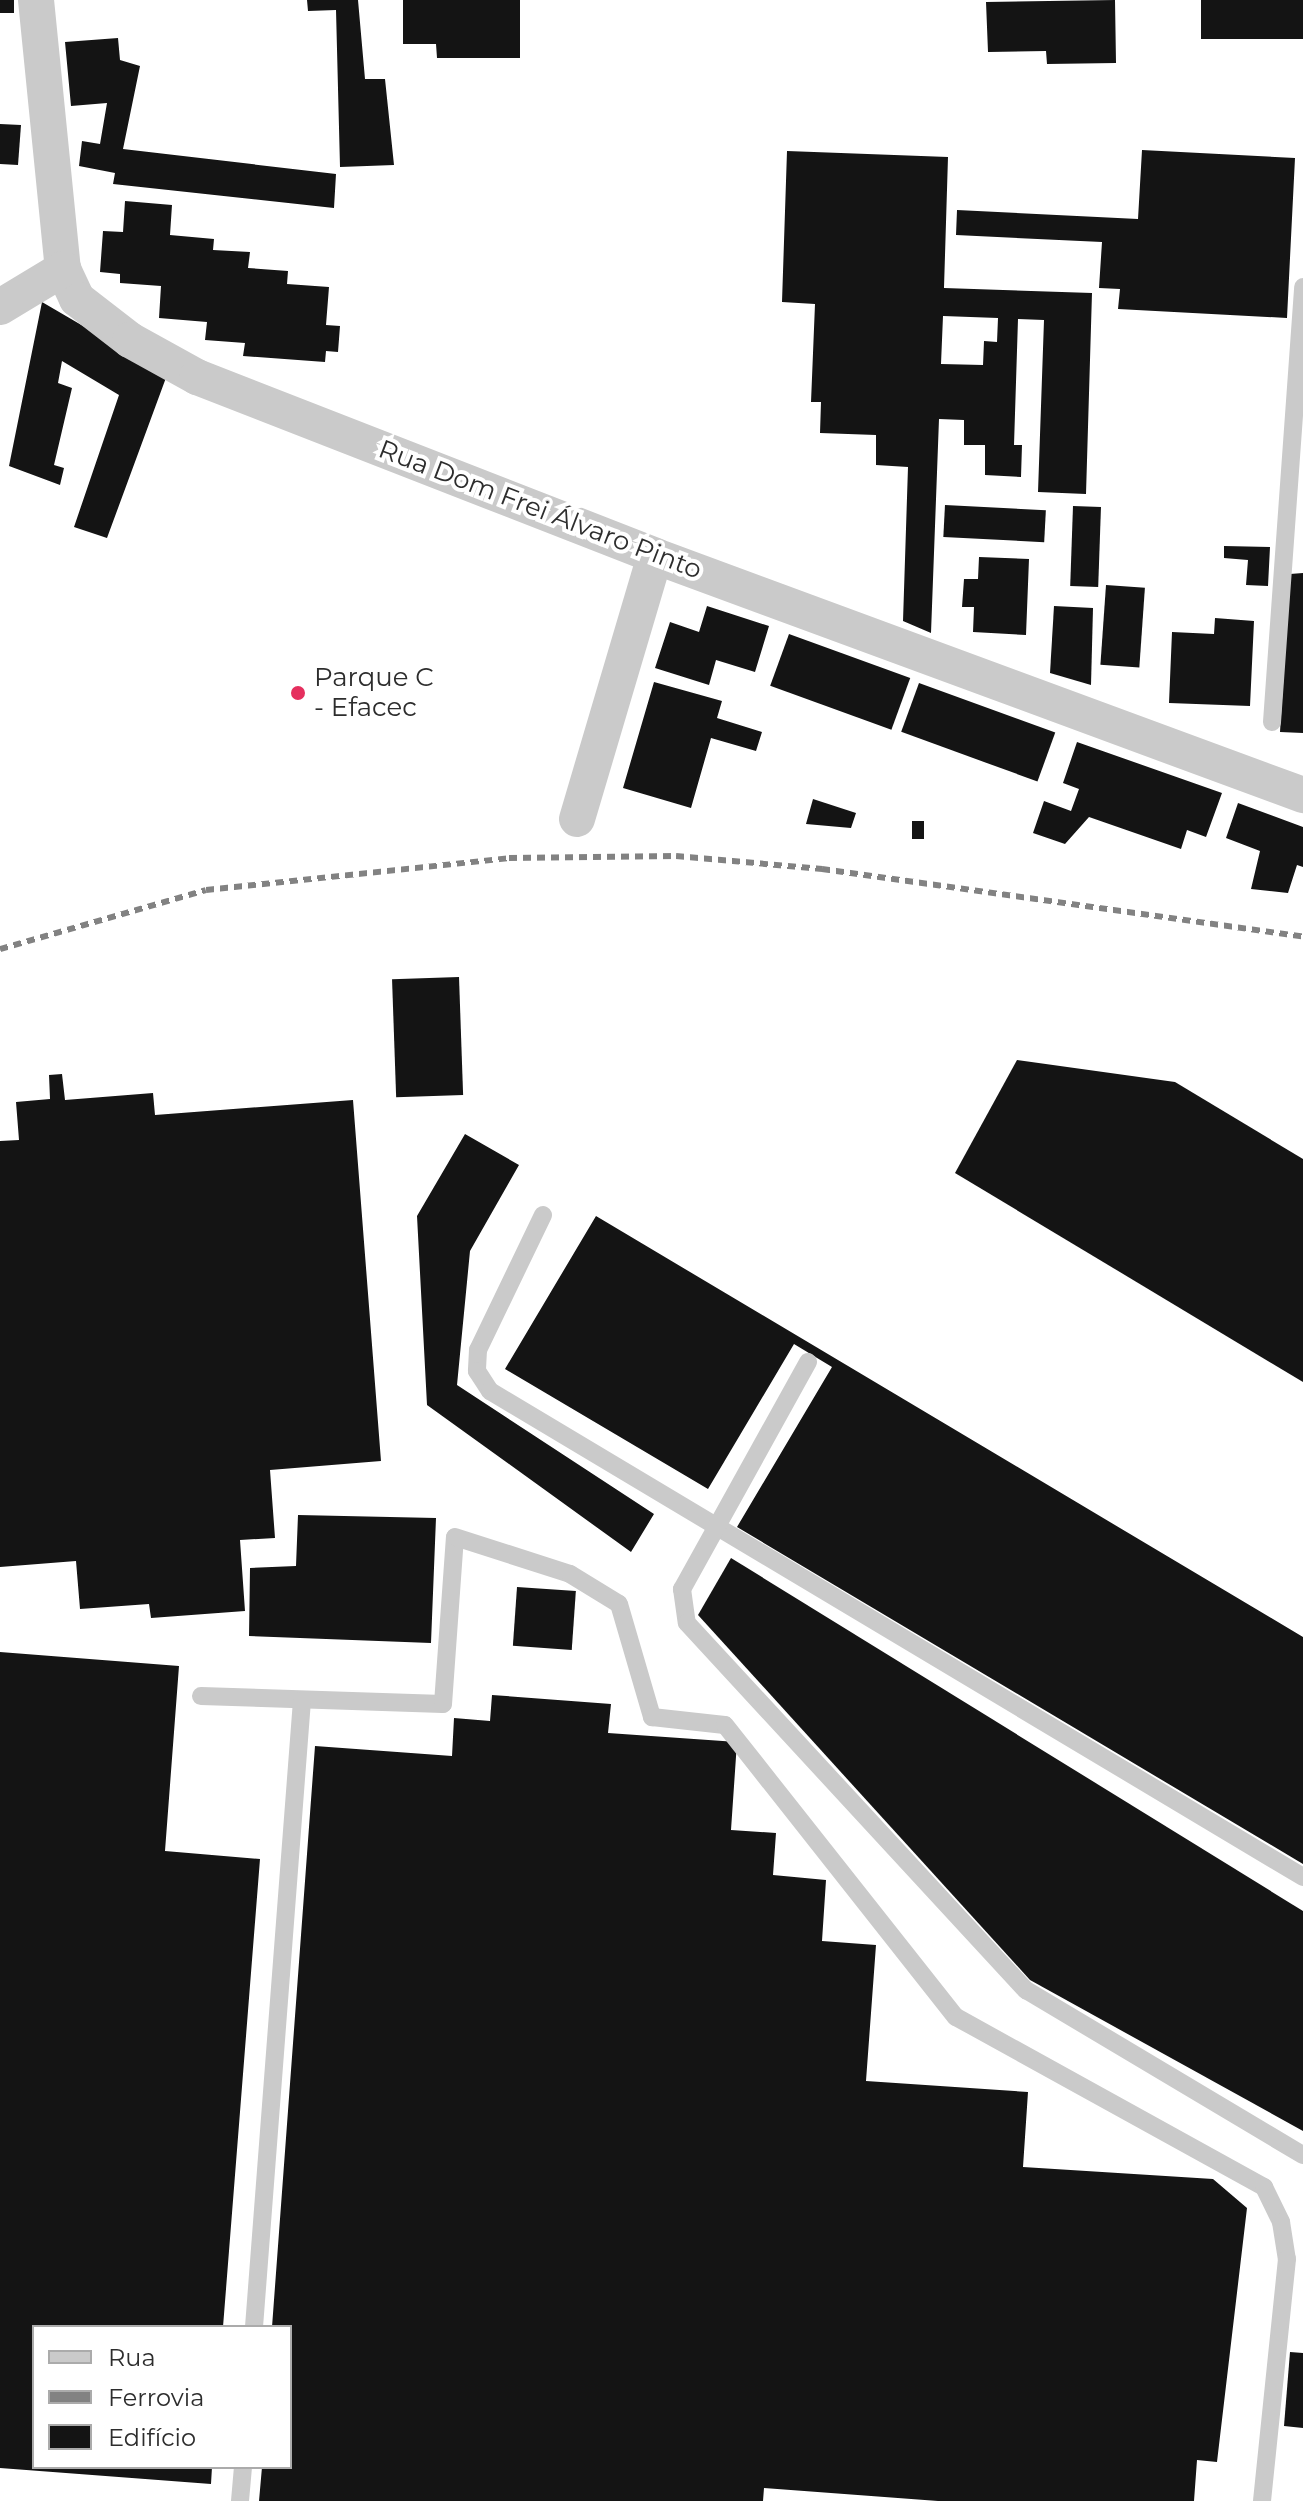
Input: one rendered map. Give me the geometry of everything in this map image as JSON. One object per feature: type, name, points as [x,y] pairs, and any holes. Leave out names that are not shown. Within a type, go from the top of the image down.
[{"type":"street","name":"Rua Dom Frei Álvaro Pinto","points":[[36,0],[63,269],[77,299],[197,377],[655,556],[1303,795]]},
{"type":"street","points":[[0,307],[63,269]]},
{"type":"street","points":[[577,819],[655,556]]},
{"type":"lane","points":[[1272,722],[1303,287]]},
{"type":"lane","points":[[543,1215],[478,1350],[477,1371],[490,1391],[1303,1877]]},
{"type":"lane","points":[[808,1362],[719,1528],[682,1589],[687,1623],[1000,1966],[1026,1990],[1303,2155]]},
{"type":"lane","points":[[201,1696],[443,1704],[455,1537],[570,1574],[619,1604],[652,1717],[725,1725],[956,2017],[1264,2187],[1287,2259],[1262,2501]]},
{"type":"lane","points":[[254,2325],[302,1701]]},
{"type":"lane","points":[[240,2501],[243,2469]]},
{"type":"building","points":[[0,0],[14,0],[14,13],[0,13]]},
{"type":"building","points":[[307,0],[358,0],[365,79],[385,79],[394,165],[340,167],[336,10],[308,11]]},
{"type":"building","points":[[403,0],[520,0],[520,58],[437,58],[436,44],[403,44]]},
{"type":"building","points":[[1115,0],[1116,63],[1047,64],[1046,51],[988,52],[986,2]]},
{"type":"building","points":[[1201,0],[1303,0],[1303,39],[1201,39]]},
{"type":"building","points":[[118,38],[120,60],[140,66],[123,149],[336,174],[334,208],[113,184],[115,173],[79,166],[82,141],[100,144],[107,103],[71,106],[65,42]]},
{"type":"building","points":[[0,124],[21,125],[18,165],[0,164]]},
{"type":"building","points":[[1142,150],[1295,158],[1287,318],[1118,309],[1120,289],[1099,288],[1102,242],[956,235],[957,210],[1138,219]]},
{"type":"building","points":[[787,151],[948,157],[944,288],[1092,293],[1086,494],[1038,492],[1044,320],[1018,319],[1014,445],[1022,445],[1021,477],[985,475],[985,445],[964,445],[964,420],[939,419],[931,633],[903,621],[908,467],[876,465],[876,435],[820,433],[821,402],[811,402],[815,304],[782,302]],"holes":[[[943,316],[998,318],[997,342],[984,341],[983,365],[941,364]]]},
{"type":"building","points":[[125,201],[172,205],[170,235],[214,239],[213,250],[250,252],[248,268],[288,271],[287,284],[329,287],[326,325],[340,326],[338,352],[326,351],[325,362],[243,356],[245,343],[205,340],[207,322],[159,318],[161,286],[120,283],[120,274],[100,272],[103,231],[123,232]]},
{"type":"building","points":[[42,302],[167,375],[107,538],[74,527],[119,395],[62,361],[58,383],[72,388],[54,465],[64,468],[60,485],[9,466]]},
{"type":"building","points":[[945,505],[1046,510],[1044,542],[943,537]]},
{"type":"building","points":[[1073,506],[1101,507],[1098,587],[1070,586]]},
{"type":"building","points":[[1224,546],[1270,547],[1268,586],[1246,585],[1248,560],[1224,558]]},
{"type":"building","points":[[979,557],[1029,559],[1026,635],[973,632],[974,607],[962,607],[964,579],[978,579]]},
{"type":"building","points":[[1303,573],[1303,733],[1280,732],[1290,574]]},
{"type":"building","points":[[1106,585],[1145,588],[1139,668],[1100,665]]},
{"type":"building","points":[[707,606],[769,626],[755,672],[716,660],[709,685],[655,668],[670,622],[699,632]]},
{"type":"building","points":[[1054,606],[1093,608],[1091,685],[1050,673]]},
{"type":"building","points":[[1215,618],[1254,621],[1250,706],[1169,703],[1172,632],[1214,634]]},
{"type":"building","points":[[789,634],[910,678],[891,730],[770,686]]},
{"type":"building","points":[[654,682],[722,701],[717,718],[762,732],[756,751],[711,738],[691,808],[623,788]]},
{"type":"building","points":[[919,683],[1055,733],[1037,781],[901,732]]},
{"type":"building","points":[[1077,742],[1222,793],[1206,837],[1187,830],[1181,849],[1089,817],[1065,844],[1033,833],[1044,801],[1071,811],[1079,789],[1063,783]]},
{"type":"building","points":[[813,799],[856,813],[851,828],[806,824]]},
{"type":"building","points":[[1238,803],[1303,827],[1303,867],[1297,865],[1288,893],[1251,889],[1260,851],[1226,838]]},
{"type":"building","points":[[912,821],[924,821],[924,839],[912,839]]},
{"type":"building","points":[[459,977],[463,1095],[396,1097],[392,979]]},
{"type":"building","points":[[1017,1060],[1175,1082],[1303,1159],[1303,1382],[955,1173]]},
{"type":"building","points":[[62,1074],[65,1100],[153,1093],[155,1115],[353,1100],[381,1461],[270,1470],[275,1538],[240,1540],[245,1611],[151,1618],[149,1604],[80,1609],[76,1561],[0,1567],[0,1141],[19,1140],[16,1102],[50,1099],[49,1075]]},
{"type":"building","points":[[465,1134],[519,1165],[470,1251],[457,1385],[654,1514],[631,1552],[427,1405],[417,1216]]},
{"type":"building","points":[[596,1216],[1303,1637],[1303,1864],[737,1527],[832,1367],[794,1344],[708,1489],[505,1369]]},
{"type":"building","points":[[298,1515],[436,1518],[431,1643],[249,1636],[250,1568],[296,1566]]},
{"type":"building","points":[[731,1558],[1303,1911],[1303,2131],[1030,1980],[698,1615]]},
{"type":"building","points":[[517,1587],[576,1591],[572,1650],[513,1646]]},
{"type":"building","points":[[0,1652],[179,1666],[165,1851],[260,1859],[223,2325],[32,2325],[32,2469],[212,2469],[211,2484],[0,2468]]},
{"type":"building","points":[[492,1695],[611,1704],[608,1733],[737,1742],[731,1830],[776,1833],[773,1875],[826,1880],[822,1941],[876,1945],[866,2081],[1028,2092],[1023,2167],[1213,2179],[1247,2208],[1217,2462],[1197,2460],[1194,2501],[938,2501],[764,2488],[763,2501],[259,2501],[262,2469],[292,2469],[292,2325],[272,2325],[315,1746],[452,1756],[454,1718],[490,1721]]},
{"type":"building","points":[[1290,2352],[1303,2353],[1303,2428],[1284,2426]]},
{"type":"railway","points":[[0,949],[206,890],[509,858],[676,856],[822,869],[1303,937]]},
{"type":"place","name":"Parque C - Efacec","points":[[298,693]]}]
